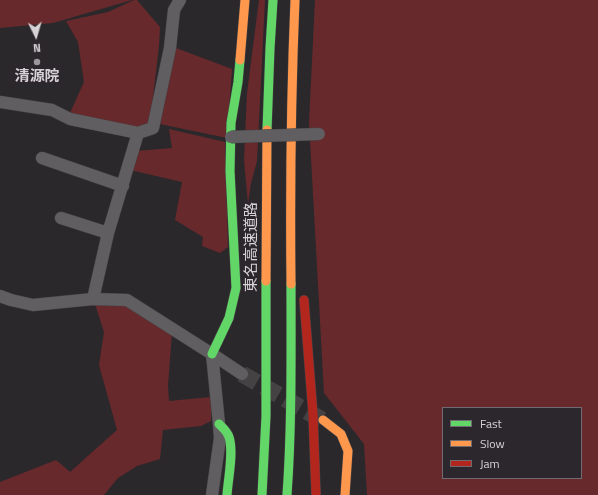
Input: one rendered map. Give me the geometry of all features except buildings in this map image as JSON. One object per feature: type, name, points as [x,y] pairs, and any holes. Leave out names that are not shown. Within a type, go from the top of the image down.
[{"type":"main road","points":[[212,354],[229,318],[236,288],[230,170],[231,122],[238,82],[245,0]]},
{"type":"main road","name":"東名高速道路","points":[[262,495],[266,416],[267,126],[273,0]]},
{"type":"main road","points":[[287,495],[289,467],[291,343],[290,207],[292,68],[295,0]]},
{"type":"main road","points":[[291,143],[300,252]]},
{"type":"main road","points":[[303,290],[313,414],[316,495]]},
{"type":"main road","points":[[254,480],[266,359]]},
{"type":"main road","points":[[323,420],[340,434],[348,451],[345,495]]},
{"type":"main road","points":[[219,424],[226,430],[231,447],[227,495]]},
{"type":"street","points":[[0,102],[52,110],[70,119],[138,133],[153,128],[170,48],[174,10],[180,0]]},
{"type":"street","points":[[92,299],[108,233],[138,133]]},
{"type":"street","points":[[231,137],[319,134]]},
{"type":"street","points":[[42,158],[123,186]]},
{"type":"street","points":[[61,218],[108,233]]},
{"type":"street","points":[[0,296],[10,300],[33,305],[92,299],[127,300],[242,374]]},
{"type":"street","points":[[212,354],[220,438],[212,495]]},
{"type":"shaded area","points":[[0,0],[132,0],[53,23],[0,28]]},
{"type":"shaded area","points":[[137,0],[160,27],[150,122],[142,128],[70,113],[84,82],[78,42],[66,21],[108,12]]},
{"type":"shaded area","points":[[259,0],[265,0],[257,161],[251,183],[248,204],[244,160],[247,93]]},
{"type":"shaded area","points":[[315,0],[598,0],[598,495],[367,495],[364,444],[324,393],[309,122]]},
{"type":"shaded area","points":[[176,48],[232,69],[227,138],[155,123]]},
{"type":"shaded area","points":[[169,129],[225,142],[228,247],[220,253],[202,246],[203,237],[175,220],[182,182],[130,170],[136,151],[172,148]]},
{"type":"shaded area","points":[[122,302],[172,332],[168,386],[169,401],[211,397],[211,421],[201,426],[163,430],[160,459],[137,466],[118,478],[104,495],[0,495],[0,482],[56,460],[70,472],[117,430],[99,365],[104,332],[95,304]]},
{"type":"tunnel","points":[[242,374],[322,420]]},
{"type":"traffic: fast","points":[[267,130],[273,0]]},
{"type":"traffic: fast","points":[[212,354],[229,318],[236,288],[230,171],[231,123],[240,60]]},
{"type":"traffic: fast","points":[[262,495],[266,416],[266,281]]},
{"type":"traffic: fast","points":[[287,495],[289,469],[291,284]]},
{"type":"traffic: fast","points":[[219,424],[229,437],[231,450],[227,495]]},
{"type":"traffic: slow","points":[[240,60],[245,0]]},
{"type":"traffic: slow","points":[[291,284],[291,142],[295,0]]},
{"type":"traffic: slow","points":[[266,281],[267,130]]},
{"type":"traffic: slow","points":[[323,420],[341,434],[348,451],[345,495]]},
{"type":"traffic: jam","points":[[304,300],[313,414],[316,495]]},
{"type":"place","name":"清源院","points":[[37,62]]}]
